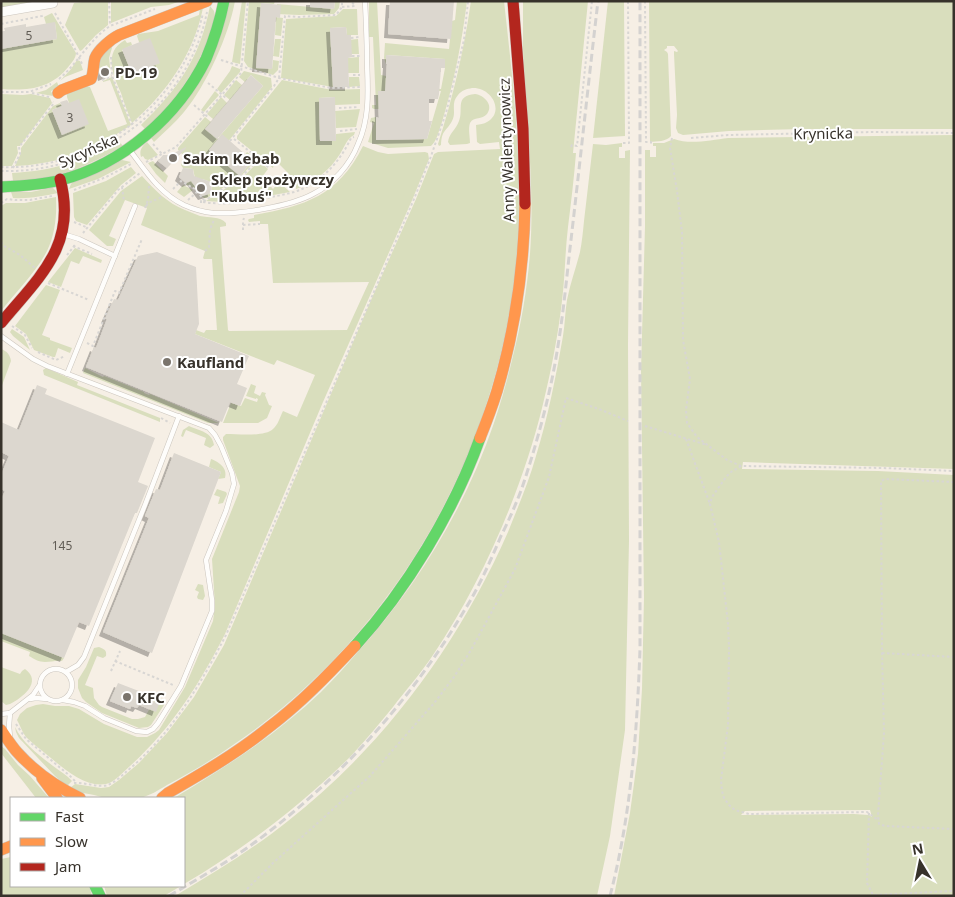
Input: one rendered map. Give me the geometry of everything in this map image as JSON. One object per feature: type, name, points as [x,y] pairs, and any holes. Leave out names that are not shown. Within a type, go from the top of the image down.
[{"type":"main road","name":"Sycyńska","points":[[1,187],[21,187],[60,180],[99,165],[129,149],[146,136],[172,111],[188,90],[203,65],[214,38],[224,1]]},
{"type":"main road","name":"Anny Walentynowicz","points":[[165,795],[218,763],[269,728],[345,657],[388,607],[417,565],[449,511],[469,468],[489,419],[503,373],[516,309],[523,257],[526,209],[525,176],[514,1]]},
{"type":"main road","points":[[58,93],[89,80],[92,76],[97,54],[114,38],[207,3]]},
{"type":"main road","points":[[1,323],[51,262],[60,243],[65,201],[60,180]]},
{"type":"main road","points":[[1,730],[18,754],[35,769],[78,797]]},
{"type":"main road","points":[[35,769],[56,797]]},
{"type":"street","points":[[1,12],[53,3]]},
{"type":"lane","points":[[129,149],[158,186],[175,200],[192,208],[212,213],[239,212],[283,205],[306,198],[324,188],[346,166],[353,156],[359,143],[367,114],[366,1]]},
{"type":"lane","points":[[67,374],[135,206]]},
{"type":"lane","points":[[62,234],[79,239],[115,256]]},
{"type":"lane","points":[[1,336],[33,359],[67,374],[209,428],[221,446],[232,473],[234,484],[226,511],[206,560],[212,610],[180,688],[158,723],[148,732],[136,732],[74,702],[29,699]]},
{"type":"lane","points":[[66,672],[78,665],[84,657],[179,416]]},
{"type":"lane","points":[[1,714],[10,713],[29,699],[36,691],[43,675],[54,669],[66,672],[70,677],[71,690],[63,700]]},
{"type":"lane","points":[[39,685],[47,699]]},
{"type":"lane","points":[[10,713],[9,726],[12,745]]},
{"type":"path","points":[[138,160],[142,158],[146,162],[176,147],[241,73],[248,1]]},
{"type":"path","points":[[280,16],[336,15],[342,7],[342,1]]},
{"type":"path","points":[[342,7],[355,6],[351,1]]},
{"type":"path","points":[[16,724],[26,740],[76,782],[99,786],[107,785],[115,781],[138,762],[166,731],[192,697],[226,635],[430,159],[446,113],[457,71],[464,40],[468,1]]},
{"type":"path","points":[[572,147],[577,146],[592,1]]},
{"type":"path","points":[[624,143],[629,143],[628,1]]},
{"type":"path","points":[[645,1],[646,142],[651,142],[651,144]]},
{"type":"path","points":[[109,3],[110,26],[115,46],[111,58],[111,71],[135,125],[162,154]]},
{"type":"path","points":[[1,168],[38,166],[69,159],[116,137],[135,125],[163,95],[184,65],[201,25],[207,3]]},
{"type":"path","points":[[1,171],[40,169],[67,163],[98,151],[120,138],[165,98],[181,75],[197,44],[204,24],[207,3]]},
{"type":"path","points":[[1,24],[42,16],[54,11],[75,48],[89,80]]},
{"type":"path","points":[[230,141],[279,78],[285,16]]},
{"type":"path","points":[[351,38],[360,38],[360,30]]},
{"type":"path","points":[[278,37],[283,37]]},
{"type":"path","points":[[352,56],[361,56]]},
{"type":"path","points":[[277,58],[281,59]]},
{"type":"path","points":[[221,60],[279,78],[331,88],[362,87],[361,75],[353,76]]},
{"type":"path","points":[[237,78],[240,81]]},
{"type":"path","points":[[208,83],[226,98]]},
{"type":"path","points":[[13,168],[20,154],[19,147],[54,103],[51,97],[29,92]]},
{"type":"path","points":[[360,113],[362,103]]},
{"type":"path","points":[[194,105],[209,118]]},
{"type":"path","points":[[339,108],[361,107]]},
{"type":"path","points":[[168,188],[172,191],[181,181],[195,189],[204,201],[223,204],[237,203],[300,190],[313,184],[332,167],[344,152],[351,138],[355,137],[358,124]]},
{"type":"path","points":[[340,131],[357,129]]},
{"type":"path","name":"Krynicka","points":[[692,138],[728,135],[874,132],[954,133]]},
{"type":"path","points":[[233,138],[269,168]]},
{"type":"path","points":[[672,138],[670,148],[682,232],[683,340],[690,379],[686,410],[687,423],[697,437],[727,460],[741,466],[882,468],[954,472]]},
{"type":"path","points":[[244,153],[246,149]]},
{"type":"path","points":[[200,205],[201,201],[204,201],[241,177],[259,159]]},
{"type":"path","points":[[67,255],[87,227],[118,190],[145,170]]},
{"type":"path","points":[[149,184],[148,200],[145,208],[148,203],[162,196]]},
{"type":"path","points":[[122,187],[124,201]]},
{"type":"path","points":[[187,200],[197,192]]},
{"type":"path","points":[[182,198],[194,204]]},
{"type":"path","points":[[205,251],[209,247],[210,229],[215,218]]},
{"type":"path","points":[[243,225],[260,224]]},
{"type":"path","points":[[86,343],[93,346],[115,291],[119,293],[142,239]]},
{"type":"path","points":[[1,242],[36,269],[40,264]]},
{"type":"path","points":[[45,282],[96,303]]},
{"type":"path","points":[[1,336],[10,325],[25,335],[33,350],[56,360],[67,356],[74,358]]},
{"type":"path","points":[[240,896],[273,863],[370,776],[435,702],[454,677],[471,650],[515,569],[549,478],[566,398],[628,421]]},
{"type":"path","points":[[160,418],[169,422],[172,428]]},
{"type":"path","points":[[645,426],[708,445]]},
{"type":"path","points":[[686,439],[710,504],[719,542],[728,624],[728,725],[722,780],[724,798],[735,810],[750,814],[869,813],[880,824],[885,826],[954,829]]},
{"type":"path","points":[[710,504],[715,492],[726,477],[741,466]]},
{"type":"path","points":[[878,820],[884,733],[881,481],[885,479],[954,482]]},
{"type":"path","points":[[111,671],[120,651]]},
{"type":"path","points":[[882,653],[954,657]]},
{"type":"path","points":[[115,661],[180,688]]},
{"type":"path","points":[[869,813],[867,882],[873,895],[954,891]]},
{"type":"green space","points":[[1,1],[44,1],[2,9]]},
{"type":"green space","points":[[108,1],[108,25],[80,51],[65,25],[74,3]]},
{"type":"green space","points":[[111,1],[181,1],[169,5],[151,7],[111,23]]},
{"type":"green space","points":[[230,1],[235,1],[228,29],[208,74],[184,112],[154,142],[151,138],[181,108],[202,76],[218,42]]},
{"type":"green space","points":[[242,1],[246,1],[240,64],[232,62]]},
{"type":"green space","points":[[249,1],[275,1],[274,4],[261,3],[256,67],[272,69],[273,60],[279,61],[278,70],[273,75],[248,67],[244,61]]},
{"type":"green space","points":[[335,1],[340,1],[339,8],[334,14],[277,14],[277,4],[334,9]]},
{"type":"green space","points":[[369,1],[377,1],[381,75],[386,76],[386,84],[441,89],[445,59],[387,55],[386,64],[384,58],[385,43],[449,49],[452,21],[455,20],[457,1],[467,1],[460,47],[450,92],[438,135],[431,146],[388,148],[368,142],[374,123],[370,122],[371,118],[376,117],[376,140],[427,139],[441,91],[379,91],[379,109],[372,108],[372,105],[376,105],[373,37],[369,37]]},
{"type":"green space","points":[[471,1],[504,1],[517,136],[519,204],[515,272],[504,342],[485,410],[458,476],[425,539],[386,598],[340,653],[289,702],[217,756],[147,796],[103,797],[73,790],[70,788],[75,784],[101,788],[109,787],[139,763],[167,733],[194,697],[224,645],[434,154],[438,152],[500,149],[499,142],[480,144],[477,142],[476,125],[486,123],[492,118],[495,107],[494,101],[485,91],[472,88],[466,89],[456,98],[453,118],[443,133],[441,145],[439,146],[438,144],[458,73]]},
{"type":"green space","points":[[523,1],[588,1],[573,153],[576,153],[558,327],[543,404],[534,437],[524,470],[499,535],[468,597],[433,655],[367,739],[331,775],[271,826],[185,883],[185,797],[176,797],[232,762],[269,736],[321,692],[343,669],[399,602],[419,574],[454,516],[482,455],[499,407],[515,347],[521,321],[530,254],[531,177],[523,48]]},
{"type":"green space","points":[[608,1],[624,1],[625,136],[593,138]]},
{"type":"green space","points":[[649,1],[954,1],[954,129],[802,129],[729,131],[683,135],[678,133],[676,128],[674,51],[678,51],[674,46],[667,46],[664,50],[668,54],[671,136],[664,140],[650,142]]},
{"type":"green space","points":[[210,6],[215,16],[210,36],[195,68],[177,95],[145,129],[141,125],[166,99],[186,72],[194,57],[206,25]]},
{"type":"green space","points":[[200,8],[203,8],[199,25],[177,72],[156,99],[132,123],[113,71],[112,57],[114,51],[125,40],[127,43],[131,42],[132,45],[122,50],[132,74],[159,63],[139,42],[138,34],[158,31],[199,15]]},
{"type":"green space","points":[[343,9],[357,9],[358,35],[347,35],[346,27],[330,28],[333,87],[281,78],[286,19],[336,16]]},
{"type":"green space","points":[[52,13],[76,53],[74,60],[62,74],[47,84],[30,89],[1,89],[1,49],[57,39],[55,23],[46,24],[44,17]]},
{"type":"green space","points":[[276,17],[283,18],[281,36],[275,35]]},
{"type":"green space","points":[[275,39],[281,39],[279,57],[273,56]]},
{"type":"green space","points":[[358,39],[359,54],[348,54],[347,40]]},
{"type":"green space","points":[[111,45],[109,58],[111,75],[107,65],[97,69],[97,61]]},
{"type":"green space","points":[[359,57],[359,73],[348,73],[348,58]]},
{"type":"green space","points":[[77,60],[80,61],[83,70],[60,81],[71,69]]},
{"type":"green space","points":[[232,66],[240,69],[240,72],[221,93],[217,89]]},
{"type":"green space","points":[[244,71],[271,78],[272,87],[227,143],[219,137],[263,86],[251,75],[245,82],[239,77]]},
{"type":"green space","points":[[112,77],[131,125],[104,142],[62,159],[15,166],[21,153],[21,148],[53,106],[60,103],[62,106],[52,110],[62,135],[69,103],[67,94],[86,86],[90,87],[108,131],[127,124],[110,80],[103,82]]},
{"type":"green space","points":[[349,77],[359,77],[360,86],[349,87]]},
{"type":"green space","points":[[236,80],[242,85],[230,100],[224,95]]},
{"type":"green space","points":[[282,80],[332,90],[360,89],[360,104],[335,105],[335,97],[319,98],[320,141],[336,141],[336,134],[355,132],[326,171],[315,180],[296,189],[296,181],[275,160],[273,168],[237,139],[237,136]]},
{"type":"green space","points":[[57,82],[59,87],[51,91],[53,96],[36,93],[46,90]]},
{"type":"green space","points":[[215,91],[219,95],[204,112],[201,110]]},
{"type":"green space","points":[[1,94],[31,94],[50,98],[52,103],[20,146],[17,146],[18,153],[12,166],[1,166]]},
{"type":"green space","points":[[468,95],[482,96],[487,101],[489,111],[485,116],[474,119],[470,123],[470,143],[450,145],[448,142],[459,121],[462,100]]},
{"type":"green space","points":[[221,97],[227,103],[213,119],[207,114]]},
{"type":"green space","points":[[360,109],[356,127],[336,128],[335,111]]},
{"type":"green space","points":[[205,117],[211,122],[205,129],[218,139],[209,150],[240,176],[250,163],[243,157],[247,152],[255,158],[255,161],[241,176],[207,198],[202,196],[212,193],[211,182],[202,179],[195,188],[184,184],[195,178],[193,169],[183,168],[181,165],[185,157],[178,150]]},
{"type":"green space","points":[[954,135],[954,469],[743,462],[742,469],[878,471],[954,475],[954,895],[614,896],[630,813],[638,754],[642,689],[644,597],[641,371],[645,150],[650,150],[650,157],[656,157],[656,146],[653,146],[653,143],[664,143],[674,139],[694,142],[728,138]],"holes":[[[870,810],[872,817],[854,814],[741,815],[745,811]]]},
{"type":"green space","points":[[119,141],[123,146],[84,166],[42,179],[13,181],[12,173],[41,170],[68,164]]},
{"type":"green space","points":[[147,142],[158,155],[148,160],[140,155],[141,148]]},
{"type":"green space","points":[[622,143],[622,147],[619,147],[619,158],[625,158],[625,151],[630,150],[628,345],[629,541],[625,730],[610,836],[597,896],[175,896],[204,879],[275,831],[323,792],[356,760],[416,690],[466,613],[508,532],[527,484],[540,441],[558,366],[567,300],[581,248],[593,144]]},
{"type":"green space","points":[[363,146],[388,154],[425,152],[428,153],[429,159],[323,402],[225,634],[206,670],[184,704],[145,751],[109,783],[98,784],[82,780],[66,770],[26,737],[17,720],[20,714],[27,708],[36,705],[69,706],[79,709],[104,724],[137,737],[147,737],[159,730],[185,687],[213,621],[215,606],[212,559],[240,486],[223,437],[226,434],[269,432],[276,425],[283,411],[297,417],[315,375],[277,360],[274,365],[195,334],[196,330],[204,333],[206,330],[217,330],[212,259],[203,258],[205,251],[141,225],[147,208],[125,200],[109,236],[116,239],[113,246],[107,246],[89,230],[121,191],[142,176],[173,204],[200,216],[221,219],[226,223],[226,226],[220,227],[229,331],[347,330],[369,282],[273,283],[268,224],[260,224],[260,221],[249,222],[248,220],[254,218],[254,215],[289,207],[318,196],[343,177]]},
{"type":"green space","points":[[122,160],[131,162],[98,179],[69,189],[73,182]]},
{"type":"green space","points":[[153,161],[168,176],[165,183],[148,163]]},
{"type":"green space","points":[[259,161],[268,169],[262,177],[273,189],[279,182],[290,192],[238,201],[206,201],[242,178]]},
{"type":"green space","points":[[131,167],[136,173],[121,185],[87,225],[76,221],[74,217],[73,193],[106,181]]},
{"type":"green space","points":[[183,185],[193,190],[184,197],[177,192]]},
{"type":"green space","points":[[53,188],[58,193],[36,197],[13,198],[11,192],[31,192]]},
{"type":"green space","points":[[56,197],[55,225],[47,251],[32,274],[1,311],[1,206],[6,203],[25,203]]},
{"type":"green space","points":[[75,248],[102,260],[101,263],[83,256],[79,264],[71,261],[61,287],[48,282]]},
{"type":"green space","points":[[46,285],[60,290],[42,335],[72,348],[70,353],[58,348],[55,357],[34,350],[26,334],[15,326]]},
{"type":"green space","points":[[12,329],[24,337],[30,350],[13,336],[10,332]]},
{"type":"green space","points":[[1,349],[8,354],[11,361],[1,388]]},
{"type":"green space","points":[[46,368],[78,382],[77,385],[160,418],[160,422],[44,375],[43,370]]},
{"type":"green space","points":[[85,368],[219,423],[208,423],[83,373]]},
{"type":"green space","points":[[251,384],[256,386],[254,393],[260,396],[262,392],[266,393],[269,405],[272,406],[267,418],[258,423],[223,423],[231,403],[241,406],[245,398],[257,402],[258,399],[246,396]]},
{"type":"green space","points":[[189,426],[211,437],[214,445],[210,448],[204,445],[206,438],[186,430],[183,437],[181,436],[183,430]]},
{"type":"green space","points":[[211,459],[224,468],[225,478],[218,479],[221,472],[209,467]]},
{"type":"green space","points":[[217,489],[227,494],[223,503],[218,504],[220,497],[214,495]]},
{"type":"green space","points":[[198,584],[203,585],[205,596],[203,600],[197,597],[199,592],[195,590]]},
{"type":"green space","points":[[1,633],[64,658],[62,661],[45,662],[37,660],[29,656],[30,652],[1,641]]},
{"type":"green space","points":[[99,647],[105,650],[106,656],[103,658],[97,656],[85,685],[93,688],[94,698],[99,705],[132,719],[145,717],[155,699],[162,699],[164,705],[148,727],[139,728],[102,713],[82,698],[78,688],[78,680],[94,648]]},
{"type":"green space","points":[[1,667],[20,674],[25,669],[32,679],[29,689],[25,694],[6,705],[1,701]]},
{"type":"green space","points":[[15,727],[19,735],[31,748],[72,781],[67,786],[19,738]]},
{"type":"green space","points":[[1,746],[48,797],[35,797],[1,753]]},
{"type":"green space","points":[[10,857],[10,887],[89,887],[92,896],[1,896],[1,859]]},
{"type":"green space","points":[[104,887],[179,887],[164,896],[107,896]]},
{"type":"building","points":[[310,1],[335,1],[334,9],[310,7]]},
{"type":"building","points":[[390,1],[454,1],[451,39],[388,34]]},
{"type":"building","points":[[261,3],[281,5],[280,18],[276,17],[272,69],[256,68]]},
{"type":"building","points":[[55,22],[57,39],[1,49],[1,32],[5,31],[4,28],[26,24],[26,27]]},
{"type":"building","points":[[346,27],[347,35],[351,35],[352,57],[348,58],[349,87],[333,87],[330,28]]},
{"type":"building","points":[[150,38],[160,63],[132,74],[122,49]]},
{"type":"building","points":[[386,55],[445,59],[445,68],[441,68],[438,99],[429,99],[429,121],[432,121],[427,139],[376,140],[376,117],[379,118],[378,91],[385,91]]},
{"type":"building","name":"PD-19","points":[[107,67],[110,74],[102,77],[101,69]]},
{"type":"building","points":[[251,75],[263,86],[217,139],[205,129]]},
{"type":"building","points":[[335,97],[336,141],[320,141],[319,98]]},
{"type":"building","points":[[79,99],[89,124],[62,135],[52,110],[62,106],[60,102],[67,100],[69,103]]},
{"type":"building","points":[[222,134],[246,155],[243,157],[250,163],[240,176],[209,150]]},
{"type":"building","points":[[186,147],[167,168],[158,161],[163,155],[170,155]]},
{"type":"building","points":[[183,168],[193,169],[194,176],[211,182],[212,193],[202,196],[191,181],[186,183],[179,177]]},
{"type":"building","name":"Kaufland","points":[[157,252],[196,267],[199,324],[195,334],[249,356],[237,384],[247,388],[240,406],[230,402],[222,422],[86,367],[94,347],[96,348],[107,319],[105,319],[114,299],[118,300],[138,256]]},
{"type":"building","points":[[37,385],[47,389],[45,394],[155,438],[138,482],[148,486],[137,513],[135,513],[89,626],[79,622],[64,658],[1,633],[1,500],[5,491],[1,489],[1,475],[9,456],[1,452],[1,422],[19,430]]},
{"type":"building","points":[[174,453],[221,472],[152,653],[103,632],[149,518],[145,516],[156,489],[160,490]]},
{"type":"building","name":"KFC","points":[[118,683],[144,693],[142,696],[159,704],[156,712],[139,705],[137,708],[131,706],[130,709],[110,701]]},
{"type":"railway","points":[[185,886],[258,840],[318,791],[346,764],[372,736],[421,676],[464,611],[484,574],[522,488],[552,380],[563,310],[598,1]]},
{"type":"railway","points":[[610,896],[623,835],[632,774],[640,649],[640,1]]},
{"type":"railway","points":[[169,896],[184,887]]},
{"type":"traffic: fast","points":[[1,187],[46,183],[84,173],[127,150],[146,135],[180,100],[194,80],[212,45],[224,1]]},
{"type":"traffic: fast","points":[[355,646],[392,600],[427,548],[457,493],[480,438]]},
{"type":"traffic: fast","points":[[96,887],[100,896]]},
{"type":"traffic: slow","points":[[58,93],[91,79],[97,55],[105,45],[119,35],[207,1]]},
{"type":"traffic: slow","points":[[480,438],[497,391],[514,322],[523,251],[525,204]]},
{"type":"traffic: slow","points":[[163,797],[232,754],[280,719],[335,668],[355,646]]},
{"type":"traffic: slow","points":[[1,730],[17,752],[31,766],[54,784],[78,797]]},
{"type":"traffic: slow","points":[[42,778],[56,797]]},
{"type":"traffic: slow","points":[[1,850],[10,846]]},
{"type":"traffic: jam","points":[[513,1],[523,129],[525,204]]},
{"type":"traffic: jam","points":[[1,323],[41,275],[59,241],[64,223],[64,202],[60,179]]},
{"type":"place","name":"PD-19","points":[[105,72]]},
{"type":"place","name":"Sakim Kebab","points":[[173,158]]},
{"type":"place","name":"Sklep spożywczy \"Kubuś\"","points":[[201,188]]},
{"type":"place","name":"Kaufland","points":[[167,362]]},
{"type":"place","name":"KFC","points":[[127,697]]}]
